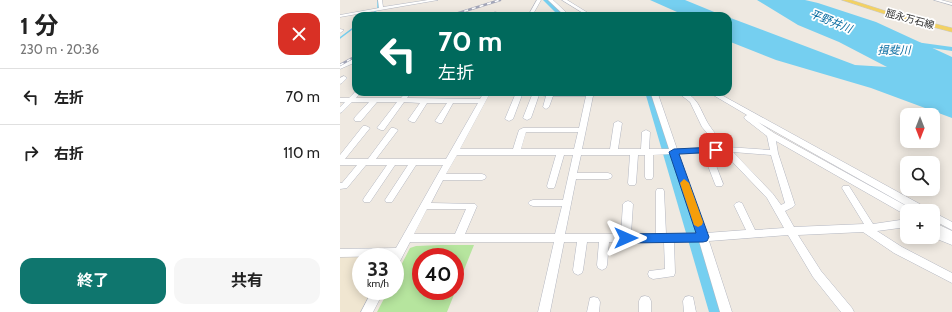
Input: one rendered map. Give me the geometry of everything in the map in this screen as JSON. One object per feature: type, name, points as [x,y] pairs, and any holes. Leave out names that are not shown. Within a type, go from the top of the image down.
[{"type":"main road","name":"脛永万石線","points":[[845,0],[894,15],[952,30]]},
{"type":"street","points":[[380,0],[381,9]]},
{"type":"street","points":[[363,12],[436,0]]},
{"type":"street","points":[[532,12],[539,0]]},
{"type":"street","points":[[550,0],[564,12]]},
{"type":"street","points":[[564,0],[584,12]]},
{"type":"street","points":[[936,0],[952,4]]},
{"type":"street","points":[[340,16],[352,14]]},
{"type":"street","points":[[340,68],[352,62]]},
{"type":"street","points":[[340,111],[354,96]]},
{"type":"street","points":[[381,128],[406,96]]},
{"type":"street","points":[[439,121],[455,96]]},
{"type":"street","points":[[402,248],[485,96]]},
{"type":"street","points":[[509,119],[519,96]]},
{"type":"street","points":[[527,118],[535,96]]},
{"type":"street","points":[[546,107],[550,96]]},
{"type":"street","points":[[544,312],[589,96]]},
{"type":"street","points":[[655,96],[703,237],[726,312]]},
{"type":"street","points":[[685,96],[692,101],[706,127],[724,149],[770,196],[779,208],[817,274],[845,312]]},
{"type":"street","points":[[718,96],[911,204]]},
{"type":"street","points":[[340,100],[482,101]]},
{"type":"street","points":[[361,118],[378,100]]},
{"type":"street","points":[[412,120],[425,101]]},
{"type":"street","points":[[736,107],[757,126],[771,135],[900,207]]},
{"type":"street","points":[[614,152],[618,123]]},
{"type":"street","points":[[340,161],[366,128]]},
{"type":"street","points":[[340,186],[344,186],[394,130]]},
{"type":"street","points":[[516,152],[523,130],[582,130]]},
{"type":"street","points":[[646,132],[649,177]]},
{"type":"street","points":[[771,135],[774,153],[790,205],[779,208]]},
{"type":"street","points":[[455,152],[674,152],[724,149],[774,153]]},
{"type":"street","points":[[706,150],[719,184]]},
{"type":"street","points":[[551,186],[560,152]]},
{"type":"street","points":[[632,183],[634,152]]},
{"type":"street","points":[[340,161],[449,162]]},
{"type":"street","points":[[367,200],[393,162]]},
{"type":"street","points":[[389,200],[414,162]]},
{"type":"street","points":[[441,176],[482,177]]},
{"type":"street","points":[[572,176],[608,176]]},
{"type":"street","points":[[846,188],[869,228],[898,250],[952,278]]},
{"type":"street","points":[[653,274],[670,273],[660,191]]},
{"type":"street","points":[[533,203],[567,203]]},
{"type":"street","points":[[626,238],[628,204]]},
{"type":"street","points":[[738,205],[752,233]]},
{"type":"street","points":[[425,206],[472,206],[459,237]]},
{"type":"street","points":[[940,220],[952,226]]},
{"type":"street","points":[[408,238],[690,238],[752,233],[869,228],[900,224]]},
{"type":"street","points":[[940,230],[952,236]]},
{"type":"street","points":[[940,236],[952,242]]},
{"type":"street","points":[[578,270],[583,238]]},
{"type":"street","points":[[602,264],[604,238]]},
{"type":"street","points":[[340,253],[352,254]]},
{"type":"street","points":[[367,312],[373,300]]},
{"type":"shaded area","points":[[340,255],[352,255],[352,300],[367,300],[360,312],[340,312]]},
{"type":"green space","points":[[474,245],[464,270],[464,248],[412,248],[412,300],[452,300],[447,312],[377,312],[383,300],[404,300],[404,260],[410,248],[416,246]]},
{"type":"water","points":[[650,0],[685,0],[714,12],[677,12]]},
{"type":"water","name":"揖斐川","points":[[757,0],[805,0],[818,3],[876,22],[952,57],[952,118],[940,114],[940,108],[925,108],[871,88],[776,60],[732,43],[732,19],[855,65],[887,67],[839,42],[798,25]]},
{"type":"waterway","points":[[378,0],[378,8]]},
{"type":"waterway","points":[[546,0],[559,12]]},
{"type":"waterway","points":[[340,38],[352,29]]},
{"type":"waterway","name":"平野井川","points":[[911,43],[952,49]]},
{"type":"waterway","points":[[651,96],[717,312]]},
{"type":"railway","points":[[462,12],[500,0]]},
{"type":"railway","points":[[340,65],[352,58]]},
{"type":"slow traffic","points":[[684,183],[698,222]]},
{"type":"route","points":[[626,238],[703,237],[674,152],[716,150]]}]
